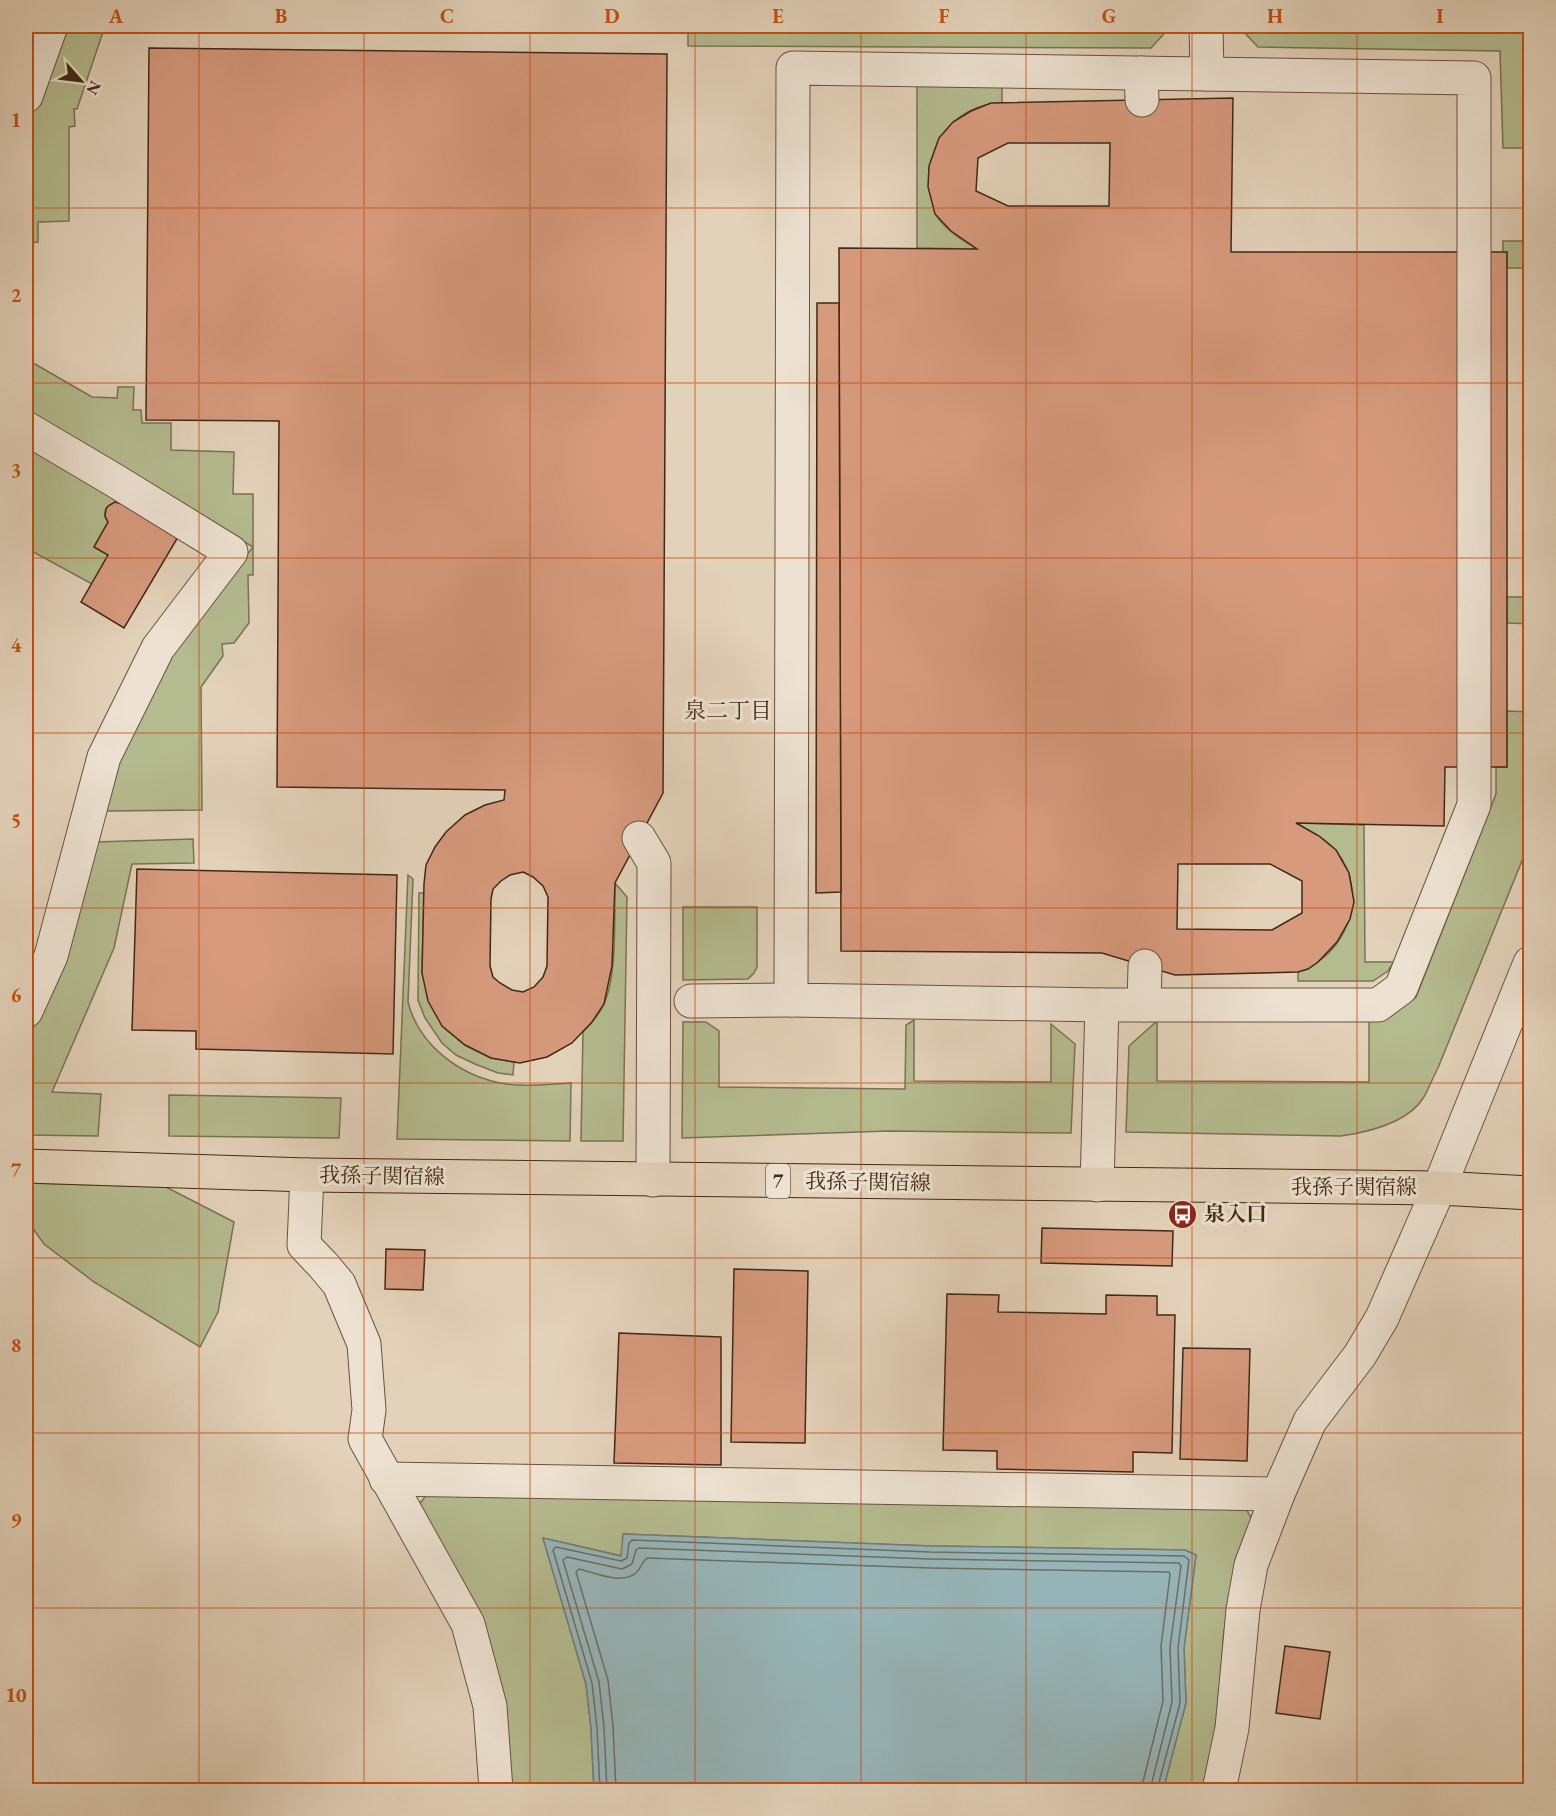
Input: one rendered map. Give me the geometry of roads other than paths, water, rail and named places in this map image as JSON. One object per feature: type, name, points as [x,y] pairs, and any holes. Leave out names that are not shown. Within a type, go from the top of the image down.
[{"type":"main road","name":"我孫子関宿線","points":[[26,1166],[307,1175],[1439,1188],[1530,1193]]},
{"type":"street","points":[[26,96],[51,26]]},
{"type":"street","points":[[1206,26],[1207,74]]},
{"type":"street","points":[[691,1001],[1378,1005],[1401,988],[1474,805],[1474,78],[1207,74],[1142,87],[793,68],[791,1000]]},
{"type":"street","points":[[26,428],[231,552],[158,648],[104,757],[51,956],[26,1011]]},
{"type":"street","points":[[639,838],[654,863],[653,1180]]},
{"type":"street","points":[[1219,1791],[1232,1728],[1243,1610],[1251,1565],[1310,1420],[1360,1355],[1382,1318],[1439,1188],[1530,963]]},
{"type":"street","points":[[1144,1005],[1145,966]]},
{"type":"street","points":[[1097,1185],[1102,1005]]},
{"type":"street","points":[[307,1175],[304,1245],[339,1284],[364,1344],[369,1410],[365,1439],[468,1624],[490,1706],[496,1791]]},
{"type":"street","points":[[386,1479],[1278,1494]]},
{"type":"water","points":[[623,1534],[931,1546],[1185,1550],[1196,1555],[1184,1648],[1186,1703],[1163,1790],[594,1790],[586,1684],[543,1538],[621,1556]]},
{"type":"place","name":"泉入口","points":[[1183,1214]]},
{"type":"district","name":"泉二丁目","points":[[728,710]]}]
